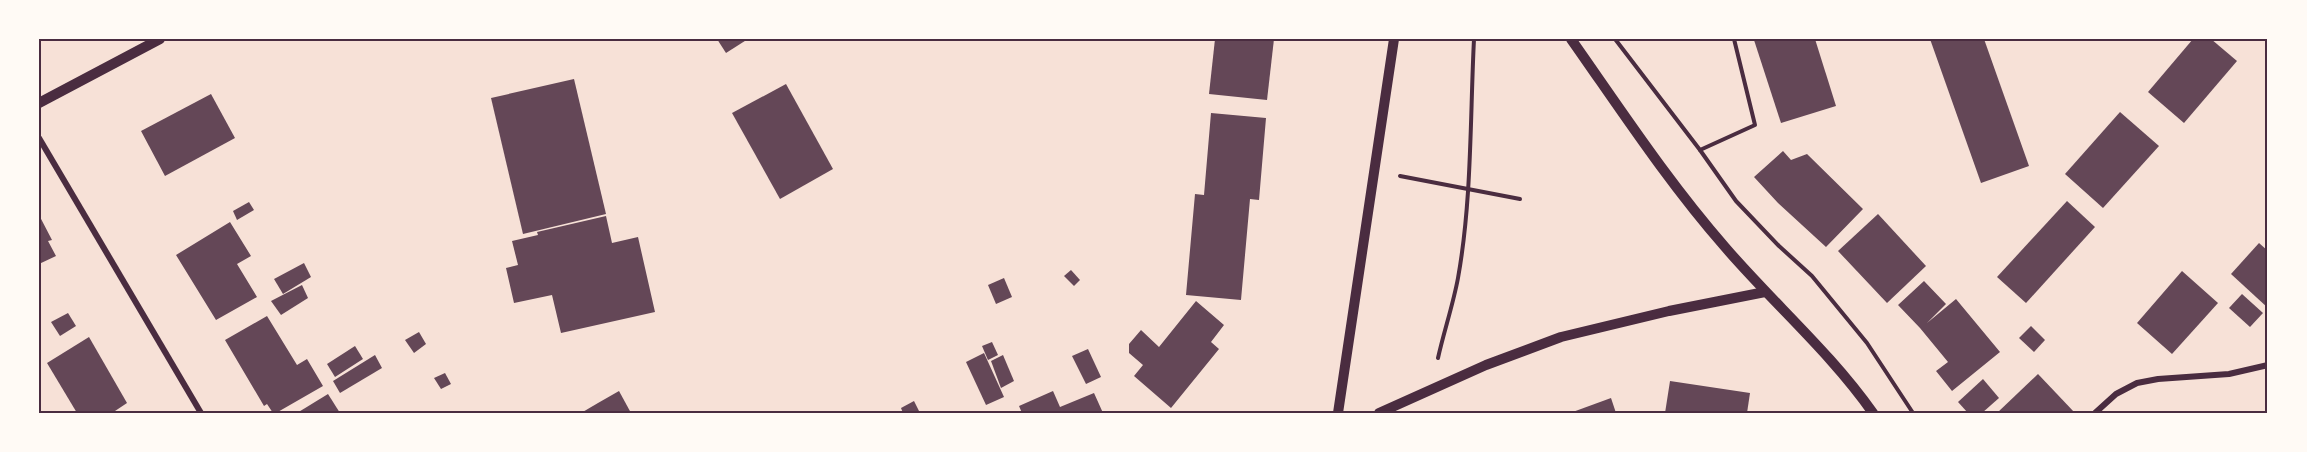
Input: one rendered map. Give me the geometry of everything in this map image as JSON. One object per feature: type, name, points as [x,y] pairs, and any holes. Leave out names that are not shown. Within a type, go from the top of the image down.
[{"type":"street","points":[[39,104],[160,39]]},
{"type":"street","points":[[1338,413],[1394,39]]},
{"type":"street","points":[[1571,39],[1684,199],[1765,292],[1821,347],[1852,383],[1873,413]]},
{"type":"street","points":[[39,138],[201,413]]},
{"type":"street","points":[[1379,413],[1486,365],[1561,337],[1668,311],[1765,292]]},
{"type":"street","points":[[2095,413],[2116,394],[2137,383],[2158,379],[2229,374],[2268,365]]},
{"type":"path","points":[[1429,391],[1458,278],[1467,189],[1474,39]]},
{"type":"path","points":[[1615,39],[1736,201],[1779,246],[1812,276],[1867,343],[1913,413]]},
{"type":"path","points":[[1700,150],[1755,125],[1734,39]]},
{"type":"path","points":[[1375,171],[1520,199]]},
{"type":"building","points":[[717,39],[748,39],[726,53]]},
{"type":"building","points":[[1215,39],[1274,39],[1267,100],[1209,94]]},
{"type":"building","points":[[1815,39],[1836,106],[1781,123],[1754,40]]},
{"type":"building","points":[[1930,39],[1984,39],[2029,166],[1981,183]]},
{"type":"building","points":[[2193,39],[2211,39],[2237,61],[2184,123],[2148,92]]},
{"type":"building","points":[[574,79],[606,214],[523,234],[491,98]]},
{"type":"building","points":[[786,84],[833,169],[780,199],[732,113]]},
{"type":"building","points":[[211,94],[235,138],[165,176],[141,131]]},
{"type":"building","points":[[2120,112],[2159,146],[2103,208],[2065,174]]},
{"type":"building","points":[[1211,113],[1266,118],[1259,200],[1250,199],[1241,300],[1186,295],[1195,194],[1204,195]]},
{"type":"building","points":[[1783,151],[1791,160],[1807,154],[1863,209],[1826,247],[1778,203],[1754,177]]},
{"type":"building","points":[[2067,201],[2095,227],[2026,303],[1997,277]]},
{"type":"building","points":[[249,202],[254,210],[237,220],[233,211]]},
{"type":"building","points":[[1878,214],[1926,266],[1887,303],[1838,251]]},
{"type":"building","points":[[39,215],[52,240],[48,241],[56,256],[39,264]]},
{"type":"building","points":[[606,216],[612,243],[638,237],[655,312],[561,333],[552,295],[514,303],[506,268],[518,265],[512,241],[538,235],[537,232]]},
{"type":"building","points":[[230,222],[251,256],[237,264],[257,297],[216,320],[176,255]]},
{"type":"building","points":[[2259,243],[2268,251],[2268,308],[2231,274]]},
{"type":"building","points":[[304,263],[311,277],[283,294],[274,279]]},
{"type":"building","points":[[1071,270],[1080,280],[1074,286],[1064,276]]},
{"type":"building","points":[[2182,271],[2218,303],[2172,354],[2137,323]]},
{"type":"building","points":[[1004,278],[1012,297],[996,304],[988,285]]},
{"type":"building","points":[[1924,281],[1946,304],[1927,323],[1956,299],[2000,352],[1952,391],[1936,371],[1948,362],[1898,305]]},
{"type":"building","points":[[302,285],[308,298],[281,315],[271,301]]},
{"type":"building","points":[[2242,294],[2263,313],[2250,327],[2229,308]]},
{"type":"building","points":[[1196,301],[1224,325],[1211,342],[1219,349],[1171,408],[1134,376],[1143,365],[1129,353],[1129,344],[1141,330],[1159,347]]},
{"type":"building","points":[[68,313],[76,326],[60,336],[51,322]]},
{"type":"building","points":[[267,316],[297,365],[307,359],[323,386],[276,413],[273,413],[267,404],[264,406],[225,340]]},
{"type":"building","points":[[2031,326],[2045,340],[2034,352],[2019,338]]},
{"type":"building","points":[[419,332],[426,344],[414,353],[405,340]]},
{"type":"building","points":[[89,337],[127,403],[112,413],[77,413],[47,363]]},
{"type":"building","points":[[992,342],[998,355],[988,360],[982,346]]},
{"type":"building","points":[[355,346],[363,359],[335,377],[327,364]]},
{"type":"building","points":[[1088,349],[1101,377],[1086,384],[1072,356]]},
{"type":"building","points":[[984,353],[1004,397],[986,405],[966,362]]},
{"type":"building","points":[[375,355],[382,368],[340,393],[333,381]]},
{"type":"building","points":[[1003,355],[1014,381],[1001,388],[991,361]]},
{"type":"building","points":[[445,373],[451,384],[441,389],[434,378]]},
{"type":"building","points":[[2038,374],[2075,413],[1997,413]]},
{"type":"building","points":[[1983,379],[1999,398],[1982,413],[1968,413],[1958,402]]},
{"type":"building","points":[[1670,381],[1750,393],[1747,413],[1665,413]]},
{"type":"building","points":[[619,391],[631,413],[581,413],[598,403]]},
{"type":"building","points":[[1053,391],[1060,407],[1094,393],[1103,413],[1022,413],[1019,406]]},
{"type":"building","points":[[328,394],[340,413],[297,413]]},
{"type":"building","points":[[1611,398],[1616,413],[1570,413]]},
{"type":"building","points":[[914,401],[920,413],[903,413],[901,408]]}]
